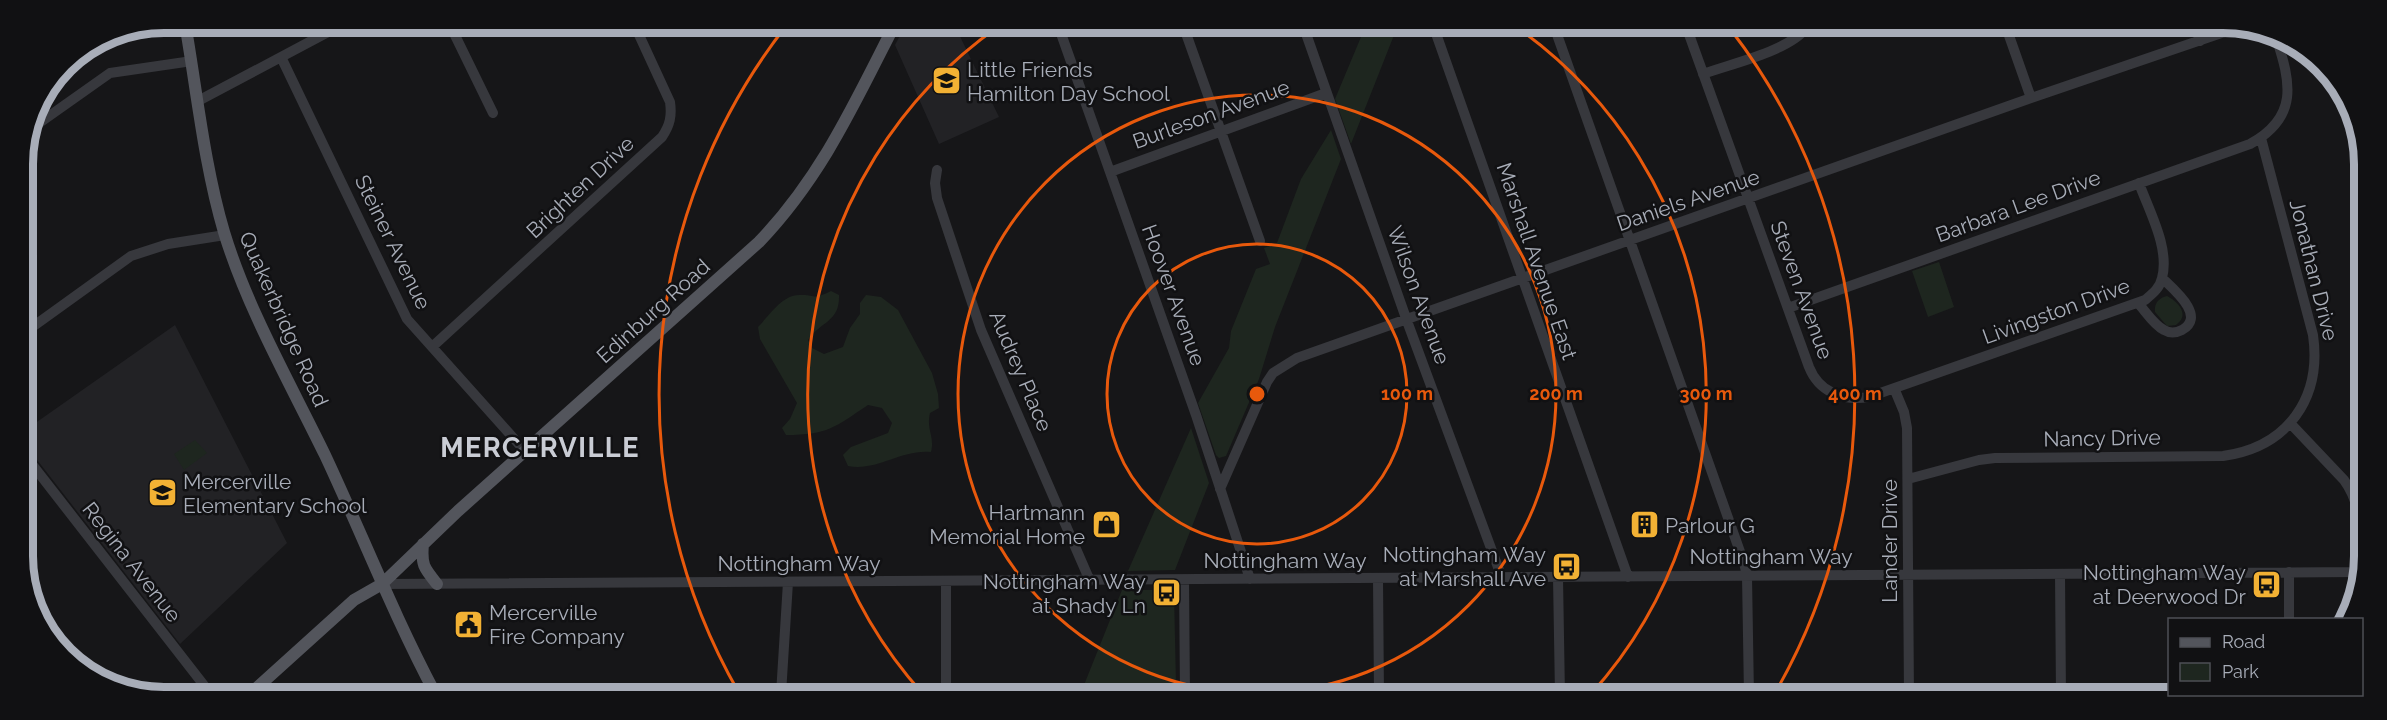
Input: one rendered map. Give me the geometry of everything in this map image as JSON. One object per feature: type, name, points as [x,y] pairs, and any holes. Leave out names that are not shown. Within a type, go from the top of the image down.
[{"type":"main road","name":"Quakerbridge Road","points":[[187,33],[206,158],[225,235],[251,303],[338,484],[398,621],[432,687]]},
{"type":"main road","name":"Edinburg Road","points":[[382,584],[525,451],[759,242],[778,222],[815,174],[831,148],[890,33]]},
{"type":"main road","points":[[423,544],[421,560],[437,584]]},
{"type":"main road","name":"Nottingham Way","points":[[258,687],[354,600],[382,584]]},
{"type":"street","points":[[198,101],[326,33]]},
{"type":"street","points":[[454,33],[493,113]]},
{"type":"street","name":"Brighten Drive","points":[[432,347],[662,138],[669,126],[672,114],[670,102],[638,33]]},
{"type":"street","name":"Hoover Avenue","points":[[1061,33],[1196,415],[1250,579]]},
{"type":"street","points":[[1186,33],[1260,241]]},
{"type":"street","name":"Wilson Avenue","points":[[1306,33],[1407,321],[1502,578]]},
{"type":"street","name":"Marshall Avenue East","points":[[1436,33],[1628,577]]},
{"type":"street","points":[[1557,33],[1747,576],[1749,687]]},
{"type":"street","name":"Steven Avenue","points":[[1688,33],[1812,375],[1825,389],[1846,398],[1856,399],[1894,388]]},
{"type":"street","points":[[1703,74],[1786,45],[1801,33]]},
{"type":"street","points":[[2008,33],[2031,98]]},
{"type":"street","points":[[2197,33],[2200,41]]},
{"type":"street","name":"Daniels Avenue","points":[[1220,489],[1266,382],[1273,373],[1297,358],[1407,321],[2031,98],[2222,33]]},
{"type":"street","points":[[2261,138],[2280,119],[2288,98],[2287,70],[2279,45]]},
{"type":"street","name":"Steiner Avenue","points":[[281,57],[407,319],[525,451]]},
{"type":"street","points":[[40,122],[110,74],[192,61]]},
{"type":"street","name":"Burleson Avenue","points":[[1110,172],[1326,93]]},
{"type":"street","name":"Barbara Lee Drive","points":[[1788,308],[2250,144],[2261,138]]},
{"type":"street","name":"Jonathan Drive","points":[[2261,138],[2316,352],[2312,383],[2306,398],[2290,423]]},
{"type":"street","name":"Audrey Place","points":[[937,170],[935,183],[937,198],[981,330],[1090,581]]},
{"type":"street","points":[[2138,303],[2168,333],[2182,330],[2190,321],[2189,308],[2163,278],[2162,248],[2139,183]]},
{"type":"street","points":[[33,327],[131,256],[168,244],[225,235]]},
{"type":"street","name":"Livingston Drive","points":[[1894,388],[2138,303],[2153,293],[2163,278]]},
{"type":"street","name":"Lander Drive","points":[[1894,388],[1904,412],[1907,428],[1909,687]]},
{"type":"street","points":[[2290,423],[2344,480],[2354,496]]},
{"type":"street","name":"Nancy Drive","points":[[1908,479],[1979,460],[2237,454],[2266,443],[2290,423]]},
{"type":"street","name":"Regina Avenue","points":[[33,466],[205,687]]},
{"type":"street","points":[[2289,572],[2289,618]]},
{"type":"street","name":"Nottingham Way","points":[[382,584],[2353,572]]},
{"type":"street","points":[[2060,574],[2061,687]]},
{"type":"street","points":[[1558,577],[1560,687]]},
{"type":"street","points":[[1378,579],[1379,687]]},
{"type":"street","points":[[1184,580],[1185,687]]},
{"type":"street","points":[[781,687],[788,582]]},
{"type":"street","points":[[946,582],[946,687]]},
{"type":"shaded area","name":"Little Friends Hamilton Day School","points":[[901,33],[958,33],[999,117],[939,144],[895,45]]},
{"type":"shaded area","name":"Mercerville Elementary School","points":[[175,325],[287,543],[180,644],[33,455],[33,425]]},
{"type":"green space","points":[[1363,33],[1395,33],[1351,144],[1335,99]]},
{"type":"green space","points":[[1331,130],[1341,159],[1275,327],[1259,379],[1226,456],[1219,458],[1198,403],[1229,348],[1231,331],[1256,269],[1270,264],[1264,248],[1277,243],[1301,179]]},
{"type":"green space","points":[[1939,262],[1954,307],[1928,317],[1912,271]]},
{"type":"green space","points":[[831,291],[839,295],[836,311],[808,340],[812,348],[824,354],[843,347],[850,328],[860,314],[860,303],[866,295],[881,297],[898,310],[932,373],[938,394],[939,408],[930,413],[929,419],[931,452],[909,454],[869,466],[848,466],[843,455],[851,447],[888,433],[892,423],[882,408],[868,405],[847,419],[822,431],[786,435],[782,428],[790,419],[797,403],[760,339],[758,327],[787,298],[799,295],[817,296]]},
{"type":"green space","points":[[2167,296],[2181,309],[2182,317],[2176,325],[2167,326],[2155,312],[2158,301]]},
{"type":"green space","points":[[1191,428],[1209,483],[1175,570],[1128,571]]},
{"type":"green space","points":[[195,440],[207,453],[184,470],[174,454]]},
{"type":"green space","points":[[1122,590],[1169,590],[1174,593],[1176,684],[1120,684],[1119,687],[1083,687]]},
{"type":"place","name":"Little Friends Hamilton Day School","points":[[946,81]]},
{"type":"place","name":"Mercerville Elementary School","points":[[162,493]]},
{"type":"place","name":"Hartmann Memorial Home","points":[[1106,524]]},
{"type":"place","name":"Parlour G","points":[[1644,525]]},
{"type":"place","name":"Nottingham Way at Marshall Ave","points":[[1567,566]]},
{"type":"place","name":"Nottingham Way at Deerwood Dr","points":[[2267,584]]},
{"type":"place","name":"Nottingham Way at Shady Ln","points":[[1167,593]]},
{"type":"place","name":"Mercerville Fire Company","points":[[468,624]]},
{"type":"district","name":"MERCERVILLE","points":[[540,447]]}]
